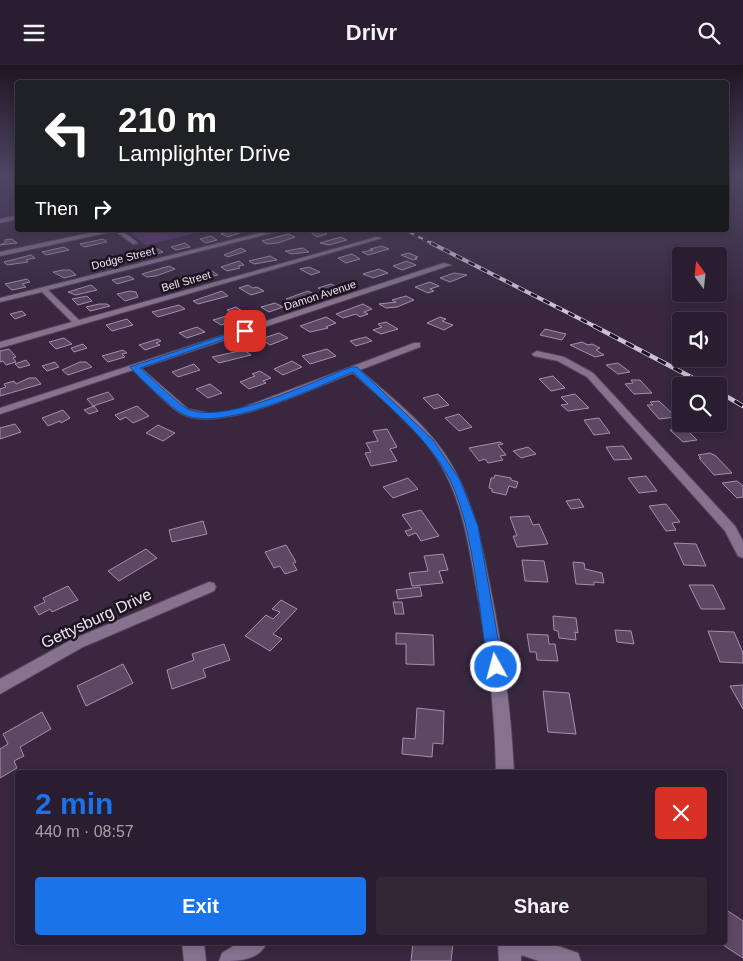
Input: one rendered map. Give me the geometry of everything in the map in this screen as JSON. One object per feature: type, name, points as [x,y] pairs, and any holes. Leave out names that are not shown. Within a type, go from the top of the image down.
[{"type":"street","points":[[0,254],[105,232]]},
{"type":"street","points":[[118,232],[135,243]]},
{"type":"street","name":"Dodge Street","points":[[0,300],[272,232]]},
{"type":"street","name":"Bell Street","points":[[0,345],[379,238]]},
{"type":"street","name":"Damon Avenue","points":[[0,411],[447,265]]},
{"type":"street","points":[[42,289],[77,323]]},
{"type":"street","points":[[134,367],[186,412],[213,417],[238,413],[417,345]]},
{"type":"street","points":[[537,354],[561,359],[590,375],[730,529],[743,553]]},
{"type":"street","points":[[354,369],[429,442],[443,460],[465,502],[472,526],[491,631],[504,738],[505,770]]},
{"type":"street","points":[[730,529],[743,527]]},
{"type":"street","name":"Gettysburg Drive","points":[[0,687],[78,643],[208,587]]},
{"type":"street","points":[[193,945],[195,961]]},
{"type":"street","points":[[230,961],[253,945]]},
{"type":"street","points":[[509,945],[510,961]]},
{"type":"street","points":[[525,945],[570,961]]},
{"type":"shaded area","points":[[129,232],[201,232],[146,245]]},
{"type":"building","points":[[228,232],[242,232],[228,237],[221,234]]},
{"type":"building","points":[[310,232],[325,232],[327,234],[317,237]]},
{"type":"building","points":[[288,234],[295,237],[278,243],[267,244],[262,241]]},
{"type":"building","points":[[211,236],[217,240],[206,243],[200,239]]},
{"type":"building","points":[[341,237],[347,240],[329,245],[320,243]]},
{"type":"building","points":[[12,239],[17,243],[0,245],[6,242],[4,240]]},
{"type":"building","points":[[103,239],[107,242],[84,247],[80,244]]},
{"type":"building","points":[[185,243],[190,247],[176,250],[171,247]]},
{"type":"building","points":[[382,246],[389,249],[368,255],[362,252],[373,250],[370,249]]},
{"type":"building","points":[[64,247],[69,250],[46,255],[42,252]]},
{"type":"building","points":[[156,248],[163,252],[140,258],[135,255]]},
{"type":"building","points":[[241,248],[246,251],[228,257],[224,255]]},
{"type":"building","points":[[303,248],[309,252],[291,254],[285,251]]},
{"type":"building","points":[[409,253],[418,257],[415,258],[417,259],[413,260],[401,255]]},
{"type":"building","points":[[352,254],[360,259],[346,263],[338,258]]},
{"type":"building","points":[[31,255],[35,258],[26,260],[28,262],[7,265],[4,262]]},
{"type":"building","points":[[270,256],[277,260],[254,264],[249,261]]},
{"type":"building","points":[[110,261],[116,266],[106,268],[96,264]]},
{"type":"building","points":[[239,261],[244,265],[238,266],[240,268],[227,271],[221,267]]},
{"type":"building","points":[[407,261],[416,265],[402,270],[393,266]]},
{"type":"building","points":[[169,266],[175,269],[156,276],[147,277],[142,274]]},
{"type":"building","points":[[309,267],[320,272],[311,275],[300,269]]},
{"type":"building","points":[[379,269],[388,273],[373,278],[363,274]]},
{"type":"building","points":[[70,270],[76,275],[64,278],[53,272]]},
{"type":"building","points":[[212,271],[218,275],[204,278],[197,275]]},
{"type":"building","points":[[454,273],[467,275],[450,282],[440,278]]},
{"type":"building","points":[[129,276],[134,279],[117,284],[112,280]]},
{"type":"building","points":[[27,279],[30,282],[22,284],[26,287],[12,290],[5,284]]},
{"type":"building","points":[[430,282],[439,286],[430,289],[434,291],[428,293],[415,287]]},
{"type":"building","points":[[331,284],[339,288],[326,292],[318,288]]},
{"type":"building","points":[[91,285],[97,290],[76,295],[68,292]]},
{"type":"building","points":[[248,285],[264,291],[251,295],[239,288]]},
{"type":"building","points":[[130,291],[136,292],[138,297],[125,301],[117,294]]},
{"type":"building","points":[[222,291],[228,296],[198,304],[193,301]]},
{"type":"building","points":[[308,291],[316,295],[294,303],[286,299]]},
{"type":"building","points":[[87,296],[92,301],[78,305],[72,299]]},
{"type":"building","points":[[406,296],[414,300],[397,307],[386,308],[379,304],[396,302],[392,300]]},
{"type":"building","points":[[275,303],[283,307],[269,312],[261,307]]},
{"type":"building","points":[[99,304],[110,306],[90,311],[86,307]]},
{"type":"building","points":[[363,304],[372,309],[364,312],[368,314],[360,317],[356,314],[343,318],[336,314]]},
{"type":"building","points":[[179,305],[185,309],[158,317],[152,312]]},
{"type":"building","points":[[236,307],[245,313],[234,318],[238,320],[221,325],[213,320],[233,314],[227,310]]},
{"type":"building","points":[[22,311],[26,315],[15,319],[10,314]]},
{"type":"building","points":[[326,317],[336,323],[326,327],[328,328],[310,332],[300,326]]},
{"type":"building","points":[[440,317],[446,319],[442,321],[453,325],[444,330],[427,323]]},
{"type":"building","points":[[127,319],[133,325],[112,331],[106,325]]},
{"type":"building","points":[[386,322],[398,329],[381,334],[373,330],[382,327],[378,324]]},
{"type":"building","points":[[197,327],[205,332],[187,338],[179,333]]},
{"type":"building","points":[[545,329],[566,334],[562,340],[540,335]]},
{"type":"building","points":[[279,333],[288,338],[270,345],[261,339]]},
{"type":"building","points":[[366,337],[372,341],[356,346],[350,341]]},
{"type":"building","points":[[64,338],[72,344],[56,349],[49,342]]},
{"type":"building","points":[[158,339],[161,341],[156,343],[160,345],[145,350],[139,345]]},
{"type":"building","points":[[582,342],[600,348],[596,350],[604,355],[595,357],[570,345]]},
{"type":"building","points":[[83,344],[87,348],[74,352],[71,348]]},
{"type":"building","points":[[9,349],[16,357],[13,358],[16,362],[6,365],[3,361],[0,362],[0,351]]},
{"type":"building","points":[[327,349],[336,356],[310,364],[302,356]]},
{"type":"building","points":[[123,350],[127,353],[122,354],[125,357],[108,362],[102,356]]},
{"type":"building","points":[[244,350],[251,355],[219,363],[212,357]]},
{"type":"building","points":[[26,360],[30,365],[19,368],[15,364]]},
{"type":"building","points":[[292,361],[302,367],[283,375],[274,369]]},
{"type":"building","points":[[55,362],[59,367],[47,371],[42,366]]},
{"type":"building","points":[[80,362],[86,362],[92,367],[68,375],[62,370]]},
{"type":"building","points":[[618,363],[630,372],[618,374],[606,365]]},
{"type":"building","points":[[194,364],[200,370],[178,377],[172,372]]},
{"type":"building","points":[[260,371],[271,378],[263,381],[266,383],[249,389],[240,382],[255,376],[252,374]]},
{"type":"building","points":[[553,376],[565,388],[551,391],[539,379]]},
{"type":"building","points":[[29,378],[36,378],[41,384],[0,396],[0,389],[6,387],[4,384],[14,381],[16,384]]},
{"type":"building","points":[[631,380],[640,380],[652,393],[634,394],[625,384],[633,383]]},
{"type":"building","points":[[210,384],[222,393],[208,398],[196,389]]},
{"type":"building","points":[[108,392],[114,399],[93,406],[87,399]]},
{"type":"building","points":[[438,394],[449,405],[434,409],[423,398]]},
{"type":"building","points":[[575,394],[589,408],[568,411],[561,405],[568,404],[561,397]]},
{"type":"building","points":[[659,401],[672,413],[672,417],[659,419],[647,405],[653,405],[650,402]]},
{"type":"building","points":[[94,406],[98,411],[89,414],[84,410]]},
{"type":"building","points":[[137,406],[149,416],[133,423],[126,417],[120,420],[115,415]]},
{"type":"building","points":[[63,410],[70,418],[61,423],[60,421],[48,426],[42,418]]},
{"type":"building","points":[[459,414],[472,427],[459,431],[445,418]]},
{"type":"building","points":[[599,418],[610,433],[594,435],[584,420]]},
{"type":"building","points":[[15,424],[21,432],[0,439],[0,428]]},
{"type":"building","points":[[158,425],[175,433],[163,441],[146,433]]},
{"type":"building","points":[[387,429],[397,447],[390,449],[397,461],[371,466],[365,453],[371,452],[366,443],[378,441],[373,431]]},
{"type":"building","points":[[672,432],[689,432],[697,440],[683,442]]},
{"type":"building","points":[[500,442],[503,444],[498,445],[506,455],[500,456],[503,460],[488,463],[485,459],[479,461],[469,448]]},
{"type":"building","points":[[623,446],[632,459],[614,460],[606,447]]},
{"type":"building","points":[[528,447],[536,454],[521,458],[513,451]]},
{"type":"building","points":[[710,453],[716,456],[732,473],[714,475],[698,455]]},
{"type":"building","points":[[495,475],[511,478],[511,480],[518,482],[516,488],[509,486],[506,495],[492,492],[492,489],[489,488],[491,478],[494,478]]},
{"type":"building","points":[[646,476],[657,491],[639,493],[628,478]]},
{"type":"building","points":[[408,478],[418,489],[393,498],[383,487]]},
{"type":"building","points":[[737,481],[743,486],[743,497],[737,498],[722,483]]},
{"type":"building","points":[[579,499],[584,507],[571,509],[566,501]]},
{"type":"building","points":[[666,504],[680,522],[672,523],[676,530],[666,531],[649,506]]},
{"type":"building","points":[[421,510],[439,536],[421,541],[416,533],[408,536],[405,531],[412,529],[402,515]]},
{"type":"building","points":[[529,516],[533,525],[539,524],[548,544],[517,547],[513,536],[517,536],[510,517]]},
{"type":"building","points":[[203,521],[207,534],[172,542],[169,530]]},
{"type":"building","points":[[674,543],[696,544],[706,566],[684,565]]},
{"type":"building","points":[[286,545],[296,562],[293,563],[297,570],[285,574],[280,566],[274,568],[265,552]]},
{"type":"building","points":[[146,549],[157,558],[119,581],[108,571]]},
{"type":"building","points":[[443,554],[448,570],[439,571],[443,583],[412,586],[409,573],[428,571],[424,556]]},
{"type":"building","points":[[522,560],[544,561],[548,582],[525,581]]},
{"type":"building","points":[[573,562],[584,563],[585,569],[602,573],[604,583],[594,582],[594,585],[576,584]]},
{"type":"building","points":[[689,585],[713,585],[725,609],[701,609]]},
{"type":"building","points":[[68,586],[78,600],[52,612],[50,609],[39,615],[34,607],[45,602],[43,598]]},
{"type":"building","points":[[420,587],[422,596],[398,599],[396,590]]},
{"type":"building","points":[[281,600],[297,609],[273,634],[282,639],[270,651],[245,636],[266,615],[273,619],[280,612],[272,609]]},
{"type":"building","points":[[393,602],[402,602],[404,614],[395,614]]},
{"type":"building","points":[[553,616],[576,618],[578,633],[575,632],[576,640],[559,638],[558,631],[554,630]]},
{"type":"building","points":[[615,630],[631,631],[634,644],[617,642]]},
{"type":"building","points":[[708,631],[734,632],[743,653],[743,663],[720,662]]},
{"type":"building","points":[[396,633],[433,635],[434,665],[406,664],[406,644],[396,644]]},
{"type":"building","points":[[527,634],[548,635],[549,644],[555,644],[558,661],[537,660],[536,652],[530,652]]},
{"type":"building","points":[[224,644],[230,660],[203,669],[206,677],[172,689],[167,670],[194,660],[192,654]]},
{"type":"building","points":[[123,664],[133,683],[86,706],[77,686]]},
{"type":"building","points":[[743,685],[743,709],[730,686]]},
{"type":"building","points":[[543,691],[569,693],[576,734],[548,732]]},
{"type":"building","points":[[417,708],[444,711],[443,744],[433,743],[432,757],[402,754],[403,738],[415,739]]},
{"type":"building","points":[[42,712],[51,729],[20,747],[24,756],[14,761],[17,768],[0,778],[0,749],[8,744],[3,734]]},
{"type":"building","points":[[727,910],[743,921],[743,958],[723,945],[727,945]]},
{"type":"building","points":[[413,945],[453,945],[451,961],[411,961]]},
{"type":"railway","points":[[409,232],[431,243]]},
{"type":"railway","points":[[431,243],[596,327]]},
{"type":"railway","points":[[594,326],[691,377]]},
{"type":"railway","points":[[727,397],[743,406]]},
{"type":"route","points":[[245,331],[134,367],[186,412],[213,417],[238,413],[354,369],[414,425],[443,460],[455,480],[465,502],[472,526],[496,667]]}]
